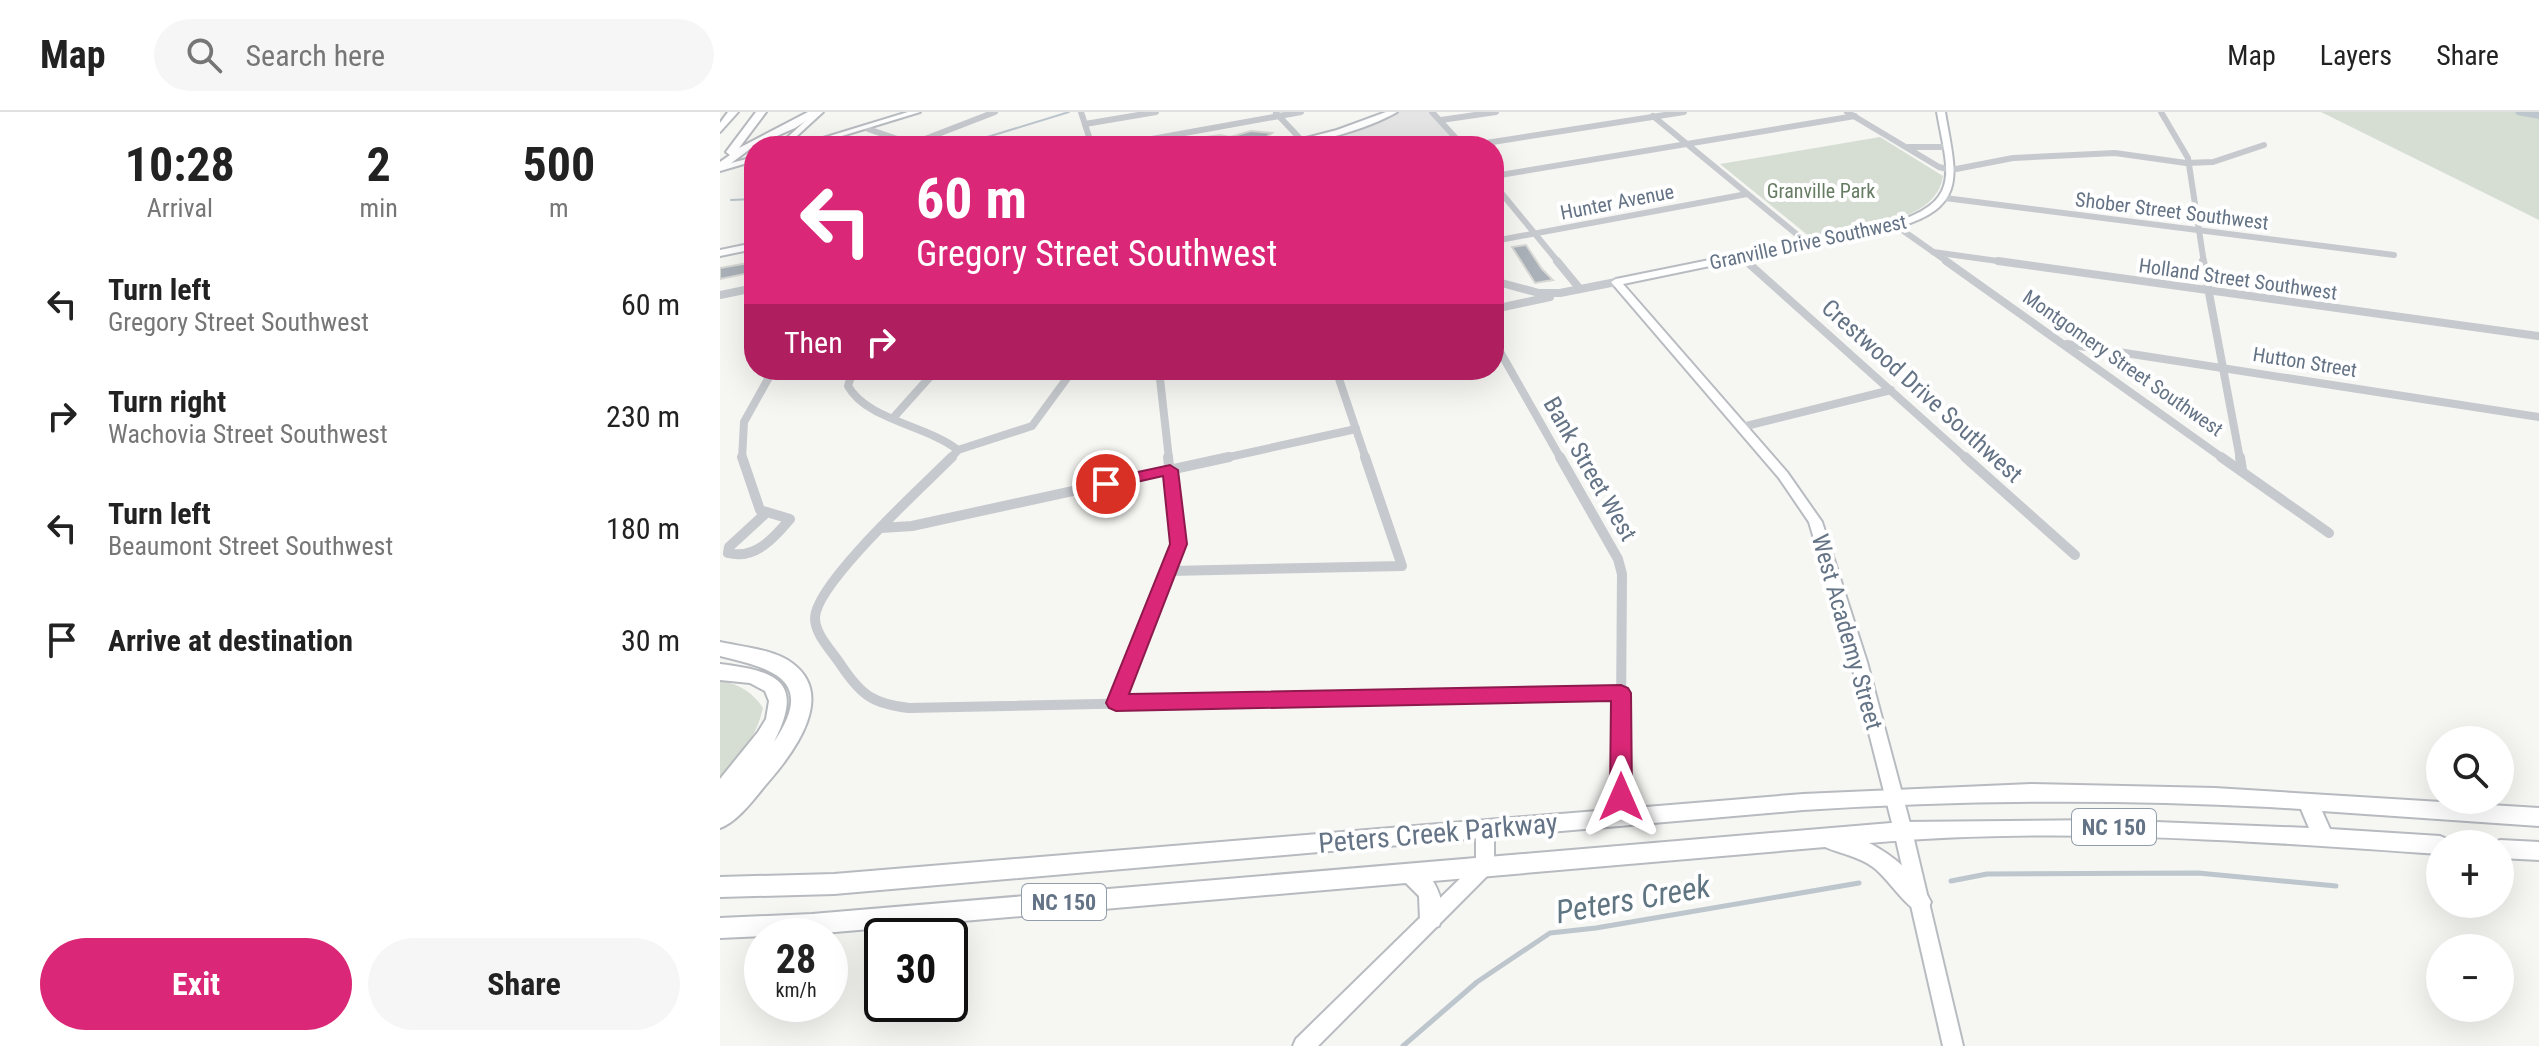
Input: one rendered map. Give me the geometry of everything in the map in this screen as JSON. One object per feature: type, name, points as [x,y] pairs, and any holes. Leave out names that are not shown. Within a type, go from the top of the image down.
[{"type":"highway","points":[[720,129],[733,112]]},
{"type":"highway","points":[[720,151],[750,112]]},
{"type":"highway","points":[[721,167],[761,112]]},
{"type":"highway","points":[[770,136],[816,112]]},
{"type":"highway","points":[[721,167],[744,149]]},
{"type":"highway","points":[[720,649],[784,668],[800,686],[802,702],[798,721],[780,752],[720,818]]},
{"type":"highway","points":[[720,672],[739,673],[764,681],[774,691],[779,703],[775,726],[765,743],[720,794]]},
{"type":"main road","name":"Peters Creek Parkway","points":[[720,887],[850,882],[1893,798],[2081,792],[2307,801],[2539,817]]},
{"type":"main road","points":[[2307,801],[2324,837]]},
{"type":"main road","name":"Peters Creek Parkway","points":[[720,928],[812,924],[1903,831],[2079,827],[2426,844]]},
{"type":"main road","points":[[1811,837],[1868,851],[1890,866],[1920,902]]},
{"type":"main road","points":[[2514,850],[2539,851]]},
{"type":"main road","points":[[1407,872],[1428,889],[1432,902],[1431,919]]},
{"type":"street","points":[[792,136],[816,112]]},
{"type":"street","points":[[840,136],[916,112]]},
{"type":"street","points":[[933,136],[995,112]]},
{"type":"street","points":[[1081,112],[1089,136]]},
{"type":"street","points":[[1085,124],[1156,112]]},
{"type":"street","points":[[1164,136],[1301,112]]},
{"type":"street","points":[[1328,136],[1393,112]]},
{"type":"street","points":[[1432,112],[1456,136]]},
{"type":"street","points":[[1441,120],[1496,112]]},
{"type":"street","points":[[1504,139],[1651,114],[1684,112]]},
{"type":"street","points":[[1847,112],[1939,167],[1951,170],[2013,158],[2115,153],[2186,163],[2222,161],[2264,145]]},
{"type":"street","points":[[1941,112],[1951,170],[1945,198]]},
{"type":"street","points":[[2161,112],[2188,158],[2186,163],[2197,230],[2242,470]]},
{"type":"street","points":[[1277,114],[1298,136]]},
{"type":"street","points":[[1651,114],[1806,242]]},
{"type":"street","points":[[1504,174],[1855,116]]},
{"type":"street","points":[[868,129],[889,136]]},
{"type":"street","points":[[1904,147],[1946,147]]},
{"type":"street","points":[[721,167],[744,161]]},
{"type":"street","name":"Hunter Avenue","points":[[1504,239],[1747,194]]},
{"type":"street","points":[[1504,196],[1580,289]]},
{"type":"street","name":"Shober Street Southwest","points":[[1945,198],[2394,255]]},
{"type":"street","name":"Granville Drive Southwest","points":[[1504,307],[1895,225],[1926,215],[1945,198]]},
{"type":"street","name":"Montgomery Street Southwest","points":[[1895,225],[2329,533]]},
{"type":"street","points":[[720,253],[744,248]]},
{"type":"street","name":"Holland Street Southwest","points":[[1933,252],[2538,336]]},
{"type":"street","name":"Crestwood Drive Southwest","points":[[1742,257],[2075,555]]},
{"type":"street","name":"West Academy Street","points":[[1616,282],[1802,498],[1821,536],[1849,624],[1903,831],[1953,1046]]},
{"type":"street","name":"Granville Drive Southwest","points":[[1504,284],[1539,293],[1560,293]]},
{"type":"street","points":[[720,295],[744,290]]},
{"type":"street","name":"Hutton Street","points":[[2065,343],[2539,417]]},
{"type":"street","name":"Bank Street West","points":[[1504,359],[1618,559],[1622,574],[1621,818]]},
{"type":"street","points":[[766,380],[748,406],[741,430],[741,452],[748,484],[760,510],[790,519],[755,551],[744,556],[728,553],[729,547],[766,513]]},
{"type":"street","points":[[850,380],[848,386],[856,400],[941,437],[958,450]]},
{"type":"street","points":[[894,417],[927,380]]},
{"type":"street","points":[[1066,380],[1032,426],[958,450],[836,575],[816,607],[816,628],[863,695],[872,701],[896,707],[1621,693]]},
{"type":"street","points":[[1116,703],[1178,544],[1160,380]]},
{"type":"street","points":[[1170,571],[1402,566],[1339,380]]},
{"type":"street","points":[[1742,427],[1891,390]]},
{"type":"street","points":[[881,528],[912,526],[1356,429]]},
{"type":"street","points":[[1303,1046],[1485,866],[1485,829]]},
{"type":"shaded area","points":[[1393,112],[1428,112],[1453,136],[1319,136]]},
{"type":"green space","points":[[2321,112],[2539,112],[2539,220]]},
{"type":"green space","name":"Granville Park","points":[[1880,137],[1943,176],[1937,192],[1925,205],[1909,215],[1846,231],[1810,237],[1720,164]]},
{"type":"green space","points":[[720,681],[745,690],[763,708],[747,745],[720,776]]},
{"type":"building","points":[[1251,131],[1272,133],[1268,136],[1234,136]]},
{"type":"building","points":[[1526,245],[1553,280],[1535,283],[1512,247]]},
{"type":"building","points":[[744,264],[744,274],[720,279],[720,268]]},
{"type":"waterway","points":[[991,136],[1069,112]]},
{"type":"waterway","points":[[2521,112],[2539,115]]},
{"type":"waterway","points":[[731,200],[744,199]]},
{"type":"waterway","name":"Peters Creek","points":[[1951,881],[1987,874],[2198,873],[2336,886]]},
{"type":"waterway","name":"Peters Creek","points":[[1403,1046],[1477,982],[1550,933],[1596,928],[1859,883]]},
{"type":"route","points":[[1106,484],[1170,470],[1178,544],[1116,703],[1621,693],[1621,797]]}]
